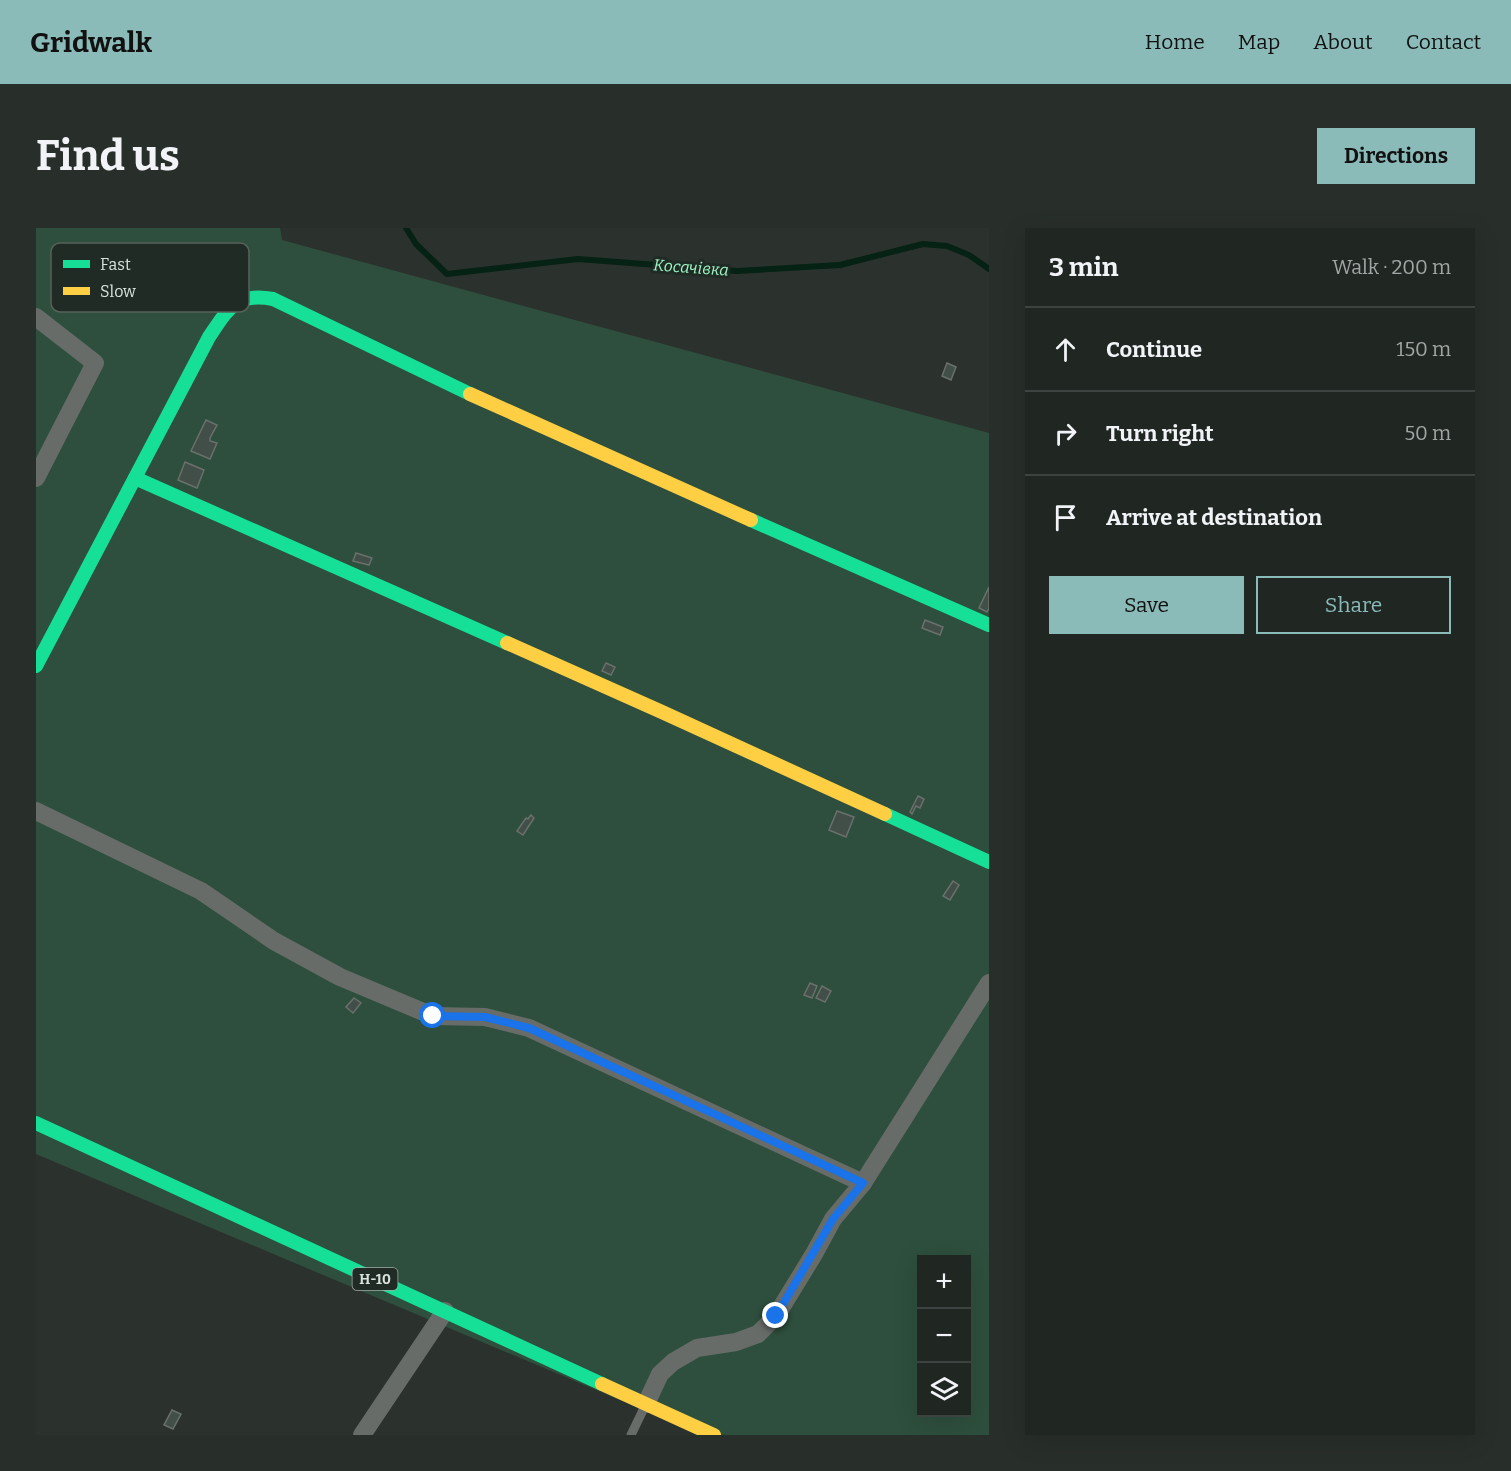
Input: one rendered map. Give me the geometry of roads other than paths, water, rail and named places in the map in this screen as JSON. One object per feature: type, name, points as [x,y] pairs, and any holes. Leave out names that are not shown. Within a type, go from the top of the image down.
[{"type":"street","points":[[249,297],[273,299],[491,404],[989,625]]},
{"type":"street","points":[[36,666],[209,337],[227,312]]},
{"type":"street","points":[[36,317],[95,363],[36,478]]},
{"type":"street","points":[[135,478],[662,712],[989,862]]},
{"type":"street","points":[[36,811],[201,891],[274,941],[340,977],[433,1016],[485,1017],[529,1028],[863,1183]]},
{"type":"street","points":[[646,1404],[660,1374],[673,1362],[697,1348],[736,1342],[758,1334],[776,1316],[833,1219],[863,1183],[989,983]]},
{"type":"street","name":"Н-10","points":[[36,1123],[714,1435]]},
{"type":"street","points":[[362,1435],[445,1311]]},
{"type":"lane","points":[[631,1435],[646,1404]]},
{"type":"waterway","name":"Косачівка","points":[[406,228],[416,244],[447,274],[578,259],[737,271],[840,265],[923,244],[947,246],[969,255],[989,269]]}]
